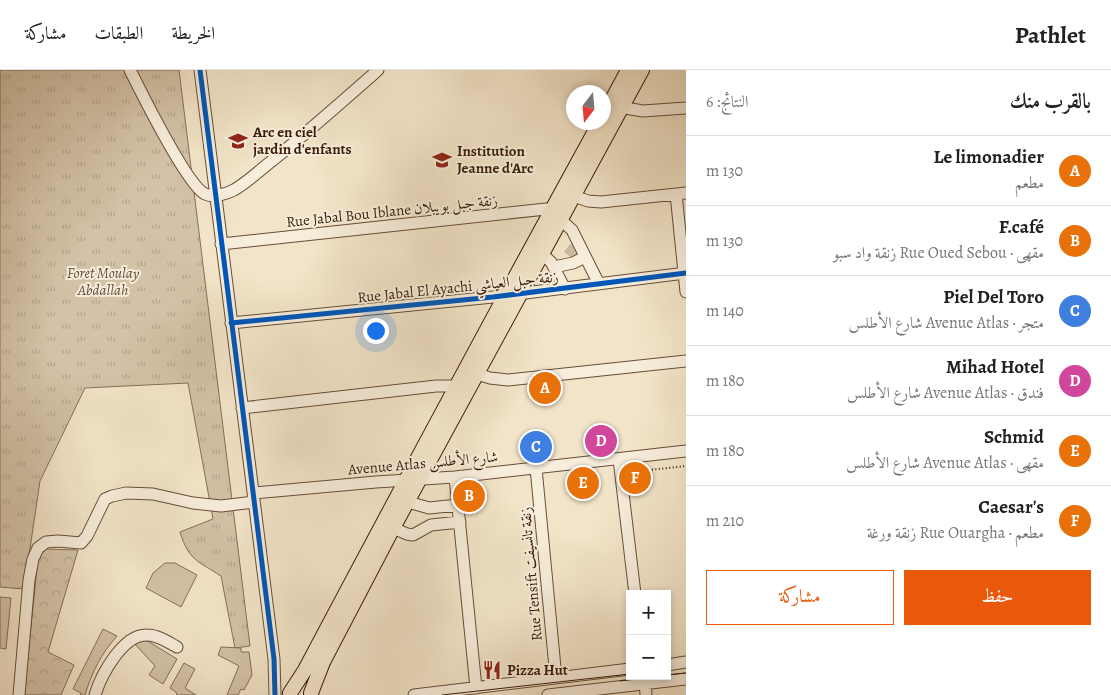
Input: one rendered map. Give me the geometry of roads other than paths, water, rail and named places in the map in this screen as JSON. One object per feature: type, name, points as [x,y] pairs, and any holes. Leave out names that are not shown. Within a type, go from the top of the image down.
[{"type":"main road","points":[[611,109],[628,70]]},
{"type":"main road","points":[[611,109],[642,70]]},
{"type":"main road","points":[[464,386],[477,374],[542,254],[596,130]]},
{"type":"main road","points":[[287,694],[305,670],[414,480],[464,386],[504,295],[559,213],[574,196],[602,130]]},
{"type":"main road","points":[[287,694],[302,690],[312,694],[323,662],[408,502],[414,480]]},
{"type":"street","points":[[130,70],[184,168],[199,190],[208,195],[215,196],[236,189],[295,142],[378,70]]},
{"type":"street","points":[[200,70],[274,659],[275,695]]},
{"type":"street","points":[[611,109],[650,111],[686,108]]},
{"type":"street","points":[[574,196],[588,201],[601,202],[681,194],[686,292]]},
{"type":"street","points":[[559,213],[568,226],[574,248],[585,257],[599,284]]},
{"type":"street","name":"Rue Jabal Bou Iblane زنقة جبل بويبلان","points":[[221,244],[559,213]]},
{"type":"street","points":[[557,266],[574,248]]},
{"type":"street","points":[[542,254],[557,266],[565,289]]},
{"type":"street","points":[[557,266],[585,257]]},
{"type":"street","name":"Rue Jabal El Ayachi زنقة جبل العياشي","points":[[231,323],[565,289],[685,273]]},
{"type":"street","points":[[477,374],[508,380],[686,361]]},
{"type":"street","points":[[242,408],[436,386],[464,386]]},
{"type":"street","name":"Avenue Atlas شارع الأطلس","points":[[19,695],[29,580],[33,559],[38,548],[46,542],[81,543],[87,536],[105,499],[112,496],[126,493],[153,494],[193,503],[221,506],[253,497],[686,451]]},
{"type":"street","points":[[619,459],[635,590]]},
{"type":"street","name":"Rue Tensift زنقة تانسيفت","points":[[536,468],[556,678]]},
{"type":"street","points":[[455,476],[476,688]]},
{"type":"street","points":[[408,502],[429,508],[458,506]]},
{"type":"street","points":[[429,508],[431,525]]},
{"type":"street","points":[[393,528],[407,534],[413,534],[431,525],[460,522]]},
{"type":"street","points":[[95,695],[106,669],[127,643],[139,636],[147,635],[177,647]]},
{"type":"street","points":[[274,659],[287,694]]},
{"type":"street","points":[[671,664],[686,662]]},
{"type":"street","points":[[414,695],[626,669]]},
{"type":"street","points":[[548,695],[686,679]]},
{"type":"tunnel","points":[[568,255],[575,247]]},
{"type":"tram line","points":[[671,675],[686,673]]},
{"type":"tram line","points":[[442,695],[626,674]]},
{"type":"tram line","points":[[620,681],[628,680]]},
{"type":"place","name":"Arc en ciel jardin d'enfants","points":[[238,141]]},
{"type":"place","name":"Institution Jeanne d'Arc","points":[[442,160]]},
{"type":"place","name":"Le limonadier","points":[[545,388]]},
{"type":"place","name":"Mihad Hotel","points":[[601,441]]},
{"type":"place","name":"Piel Del Toro","points":[[536,447]]},
{"type":"place","name":"Caesar's","points":[[635,478]]},
{"type":"place","name":"Schmid","points":[[583,483]]},
{"type":"place","name":"F.café","points":[[469,496]]},
{"type":"place","name":"Pizza Hut","points":[[492,670]]},
{"type":"park label","name":"Foret Moulay Abdallah","points":[[103,282]]}]
